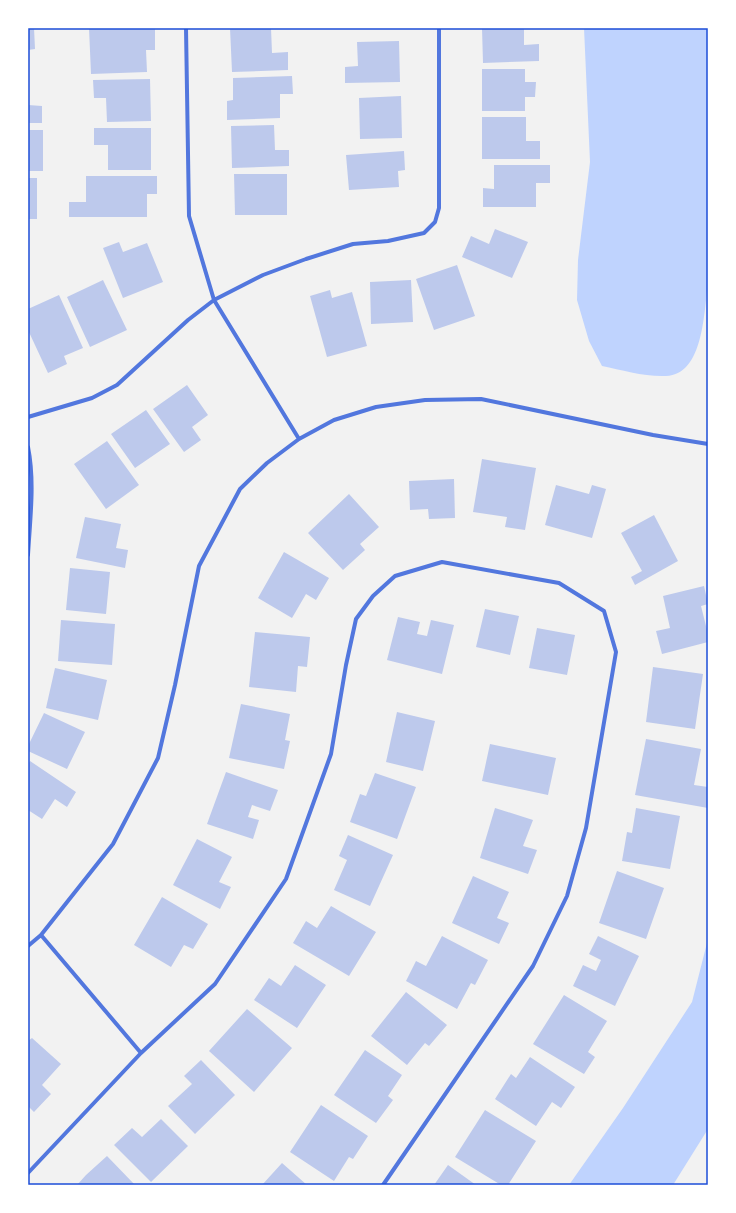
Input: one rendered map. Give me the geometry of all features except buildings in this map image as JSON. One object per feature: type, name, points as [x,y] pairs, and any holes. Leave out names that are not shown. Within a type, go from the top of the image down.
[{"type":"street","points":[[186,28],[189,216],[214,300],[299,439]]},
{"type":"street","points":[[28,417],[92,398],[117,385],[188,320],[214,300],[263,275],[353,244],[388,241],[424,233],[436,222],[439,208],[438,28]]},
{"type":"street","points":[[28,946],[40,935],[114,844],[158,758],[175,685],[199,566],[240,489],[267,463],[299,439],[334,420],[376,407],[425,400],[481,399],[653,435],[708,444]]},
{"type":"street","points":[[28,446],[31,460],[28,555]]},
{"type":"street","points":[[28,1173],[141,1053],[215,984],[286,879],[330,754],[356,619],[373,596],[395,576],[442,562],[559,583],[604,612],[616,652],[586,828],[567,896],[533,966],[383,1185]]},
{"type":"street","points":[[40,935],[141,1053]]},
{"type":"water","points":[[584,28],[708,28],[708,283],[700,339],[695,353],[688,365],[679,373],[658,376],[634,373],[602,366],[589,341],[577,300],[578,260],[590,162]]},
{"type":"water","points":[[708,939],[708,1129],[673,1185],[569,1185],[623,1108],[692,1002]]}]
